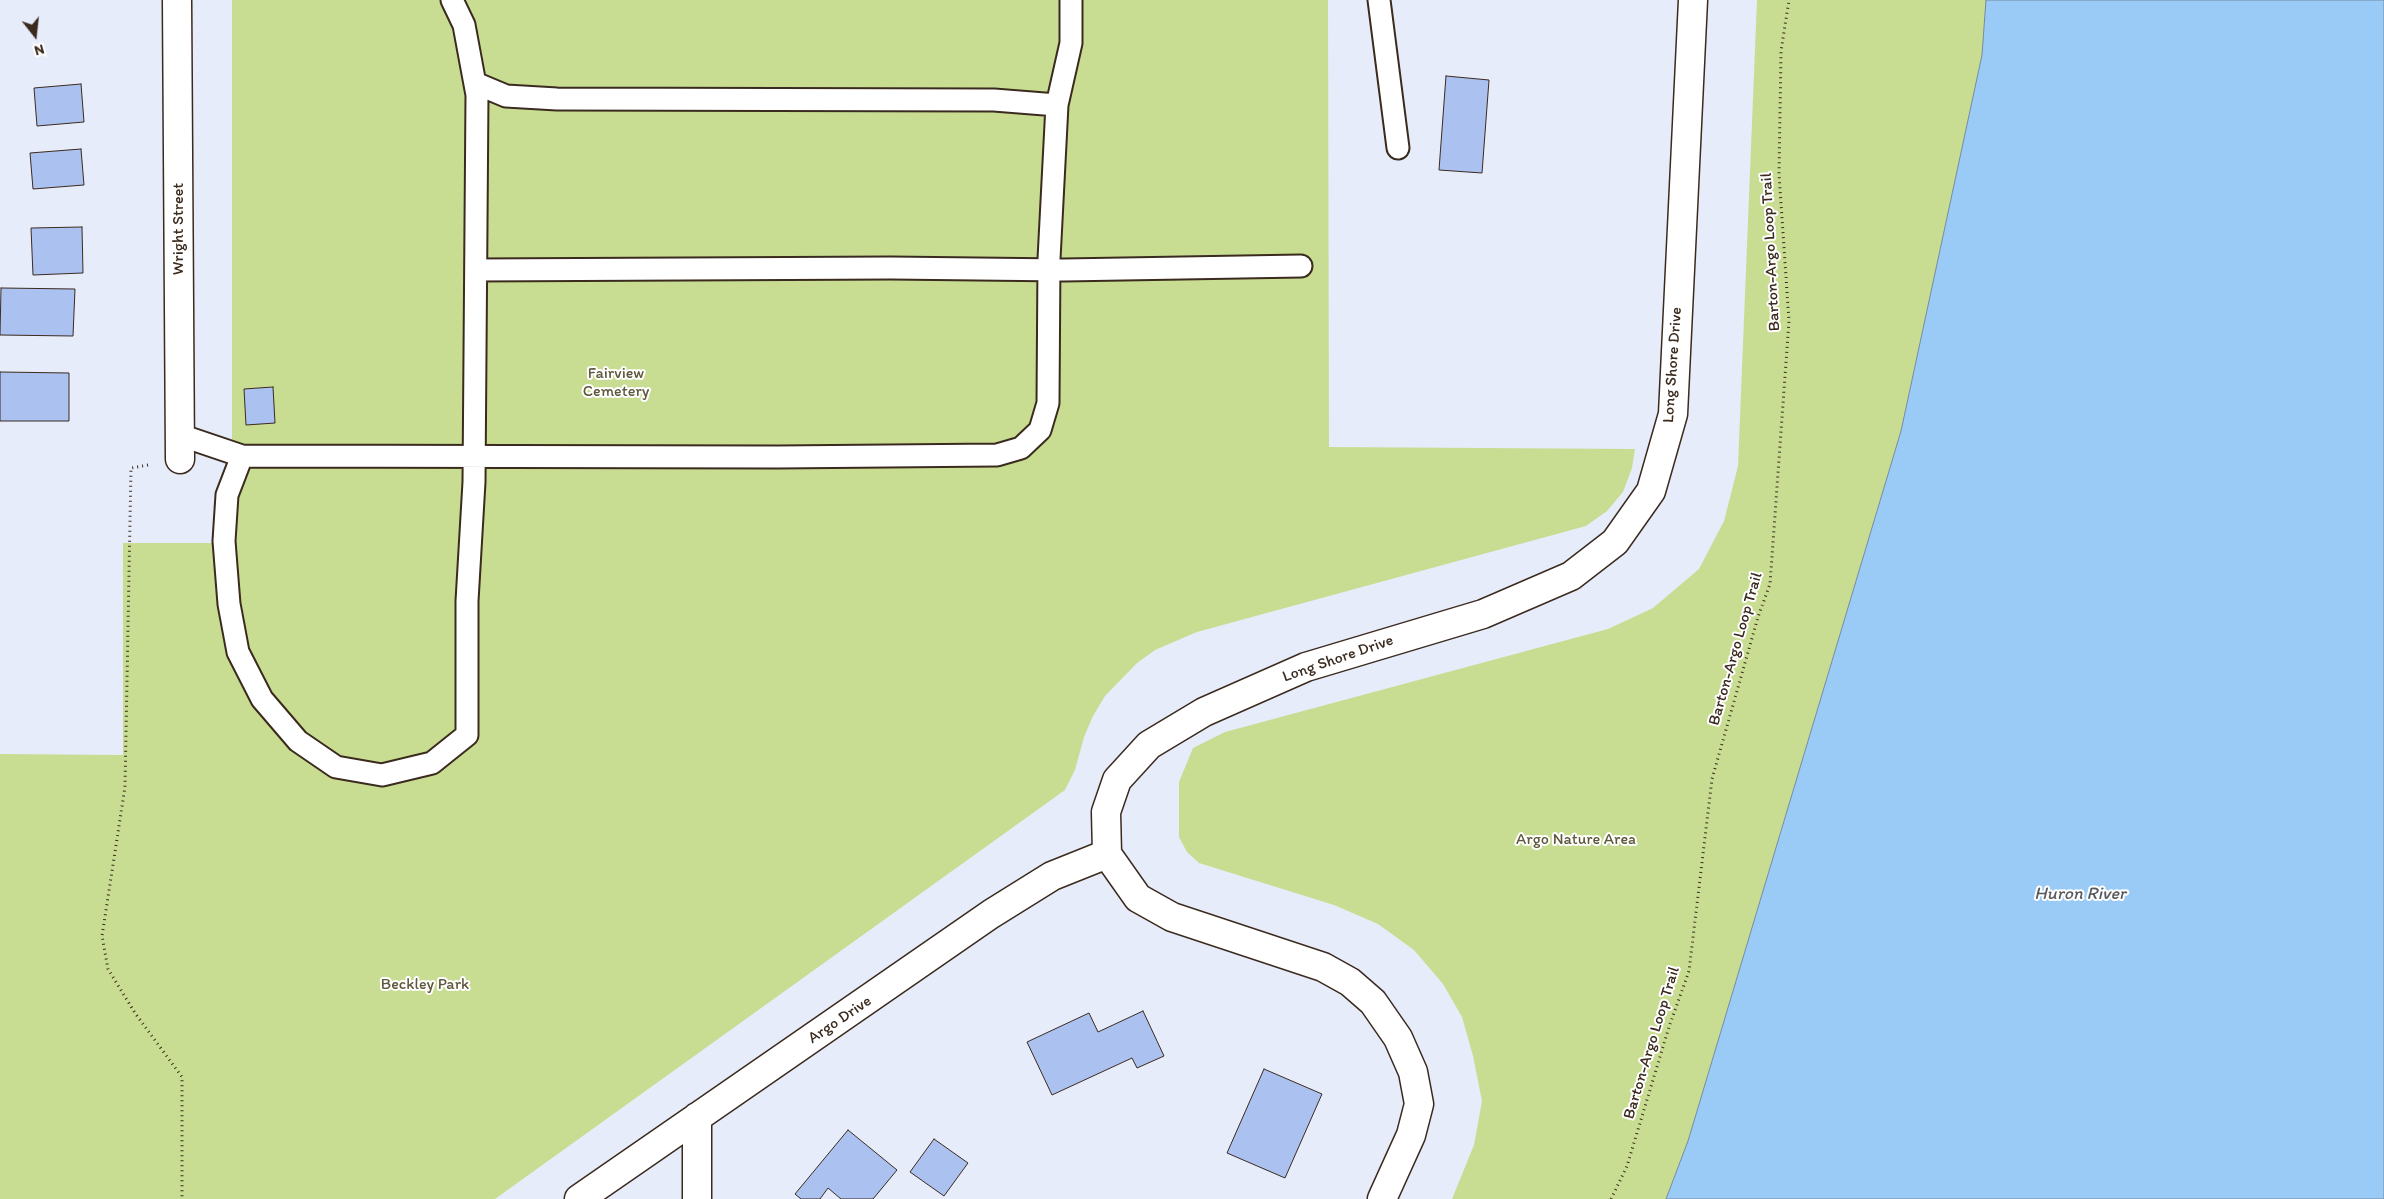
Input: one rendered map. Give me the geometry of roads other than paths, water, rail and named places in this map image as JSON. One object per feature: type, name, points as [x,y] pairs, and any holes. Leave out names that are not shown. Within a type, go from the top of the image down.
[{"type":"street","name":"Wright Street","points":[[177,0],[180,447]]},
{"type":"street","name":"Long Shore Drive","points":[[1107,854],[1106,812],[1116,780],[1148,745],[1204,712],[1306,667],[1483,614],[1572,576],[1615,542],[1651,491],[1673,414],[1693,0]]},
{"type":"street","name":"Argo Drive","points":[[579,1199],[990,914],[1052,876],[1107,854]]},
{"type":"street","points":[[1107,854],[1138,898],[1172,918],[1324,967],[1350,982],[1373,1002],[1398,1038],[1413,1072],[1419,1104],[1411,1134],[1382,1199]]},
{"type":"street","points":[[696,1117],[697,1199]]},
{"type":"lane","points":[[242,456],[227,495],[224,541],[229,604],[238,652],[262,699],[298,741],[336,768],[382,775],[432,763],[467,734],[467,601],[474,456],[477,95],[464,26],[452,0]]},
{"type":"lane","points":[[180,447],[242,456],[997,455],[1021,448],[1040,430],[1048,403],[1049,270],[1057,105],[1072,43],[1071,0]]},
{"type":"lane","points":[[1379,0],[1398,148]]},
{"type":"lane","points":[[475,83],[506,96],[557,99],[994,100],[1057,105]]},
{"type":"lane","points":[[476,270],[891,268],[1049,270],[1301,266]]},
{"type":"water","name":"Huron River","points":[[1986,0],[2384,0],[2384,1199],[1666,1199],[1688,1141],[1901,431],[1982,55]]},
{"type":"park label","name":"Fairview Cemetery","points":[[616,383]]},
{"type":"park label","name":"Argo Nature Area","points":[[1576,840]]},
{"type":"park label","name":"Beckley Park","points":[[425,985]]}]
